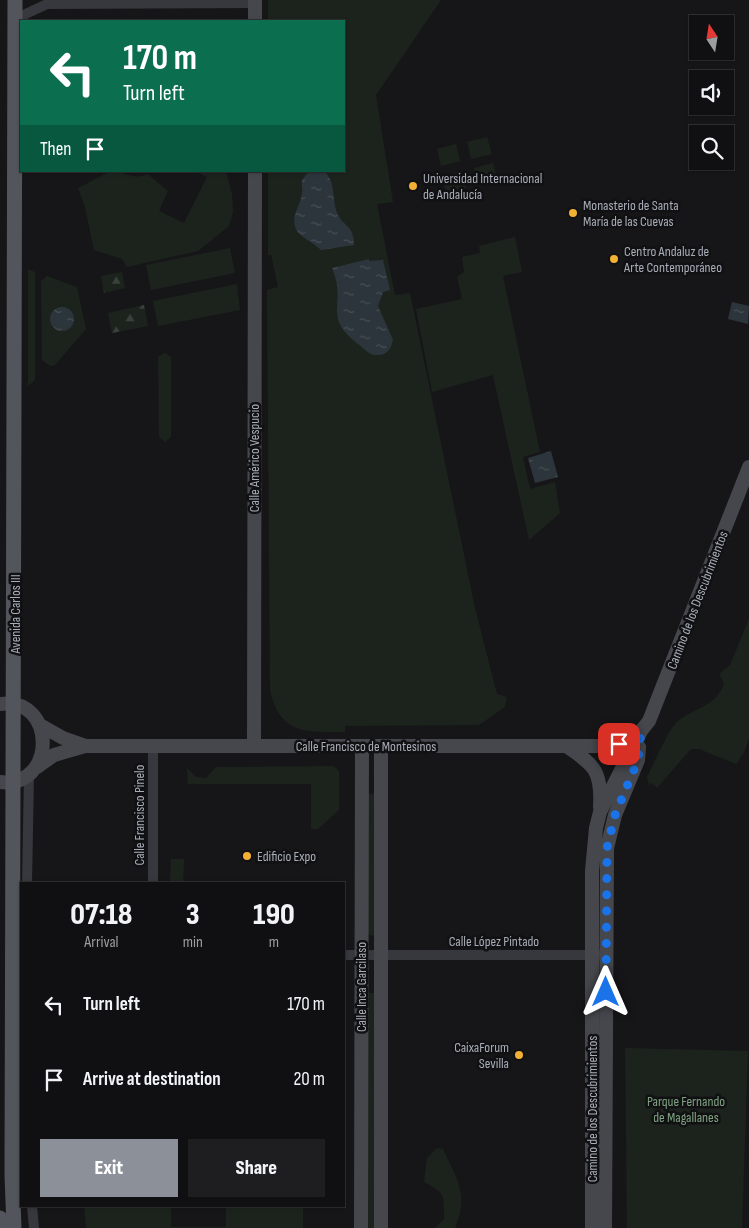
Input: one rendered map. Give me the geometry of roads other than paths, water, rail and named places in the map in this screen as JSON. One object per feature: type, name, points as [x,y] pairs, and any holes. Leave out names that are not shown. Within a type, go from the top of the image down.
[{"type":"main road","name":"Avenida Carlos III","points":[[14,1228],[7,704],[15,0]]},
{"type":"main road","points":[[12,1175],[20,1228]]},
{"type":"main road","points":[[0,1218],[1,1228]]},
{"type":"street","points":[[37,0],[47,4],[255,2],[255,20]]},
{"type":"street","points":[[15,19],[47,4]]},
{"type":"street","name":"Calle Américo Vespucio","points":[[254,746],[255,172]]},
{"type":"street","name":"Camino de los Descubrimientos","points":[[606,1228],[599,955],[593,848],[600,812],[641,731],[649,720],[749,467]]},
{"type":"street","name":"Calle Francisco de Montesinos","points":[[7,704],[30,712],[40,726],[62,738],[86,746]]},
{"type":"street","points":[[27,882],[32,771],[44,748],[44,737],[40,726]]},
{"type":"street","name":"Calle Francisco de Montesinos","points":[[7,781],[32,771],[54,755],[86,746],[566,746],[619,744],[641,731]]},
{"type":"street","name":"Camino de los Descubrimientos","points":[[592,1228],[599,955],[607,848],[615,815],[638,760],[641,731]]},
{"type":"street","name":"Calle Francisco Pinelo","points":[[153,746],[153,882]]},
{"type":"street","name":"Calle Inca Garcilaso","points":[[361,1228],[362,746]]},
{"type":"street","name":"Calle Inca Garcilaso","points":[[381,746],[381,1228]]},
{"type":"street","points":[[566,746],[588,760],[596,770],[600,782],[600,812]]},
{"type":"street","name":"Calle López Pintado","points":[[345,955],[599,955]]},
{"type":"street","points":[[32,1207],[34,1228]]},
{"type":"water","points":[[308,172],[325,172],[331,181],[338,215],[351,231],[354,245],[321,250],[297,231],[294,221],[301,198],[302,181]]},
{"type":"water","points":[[369,259],[369,261],[383,260],[390,290],[383,292],[378,306],[393,340],[388,350],[381,355],[370,353],[347,334],[341,326],[337,309],[338,292],[332,268]]},
{"type":"water","points":[[732,302],[749,306],[748,324],[728,319]]},
{"type":"water","points":[[62,307],[67,308],[73,314],[73,324],[67,330],[62,331],[57,330],[51,324],[50,319],[51,314],[57,308]]},
{"type":"water","points":[[551,451],[558,477],[535,483],[528,458]]},
{"type":"place","name":"Universidad Internacional de Andalucía","points":[[413,186]]},
{"type":"place","name":"Monasterio de Santa María de las Cuevas","points":[[573,213]]},
{"type":"place","name":"Centro Andaluz de Arte Contemporáneo","points":[[614,259]]},
{"type":"place","name":"Edificio Expo","points":[[247,856]]},
{"type":"place","name":"CaixaForum Sevilla","points":[[519,1055]]},
{"type":"park label","name":"Parque Fernando de Magallanes","points":[[686,1110]]}]
